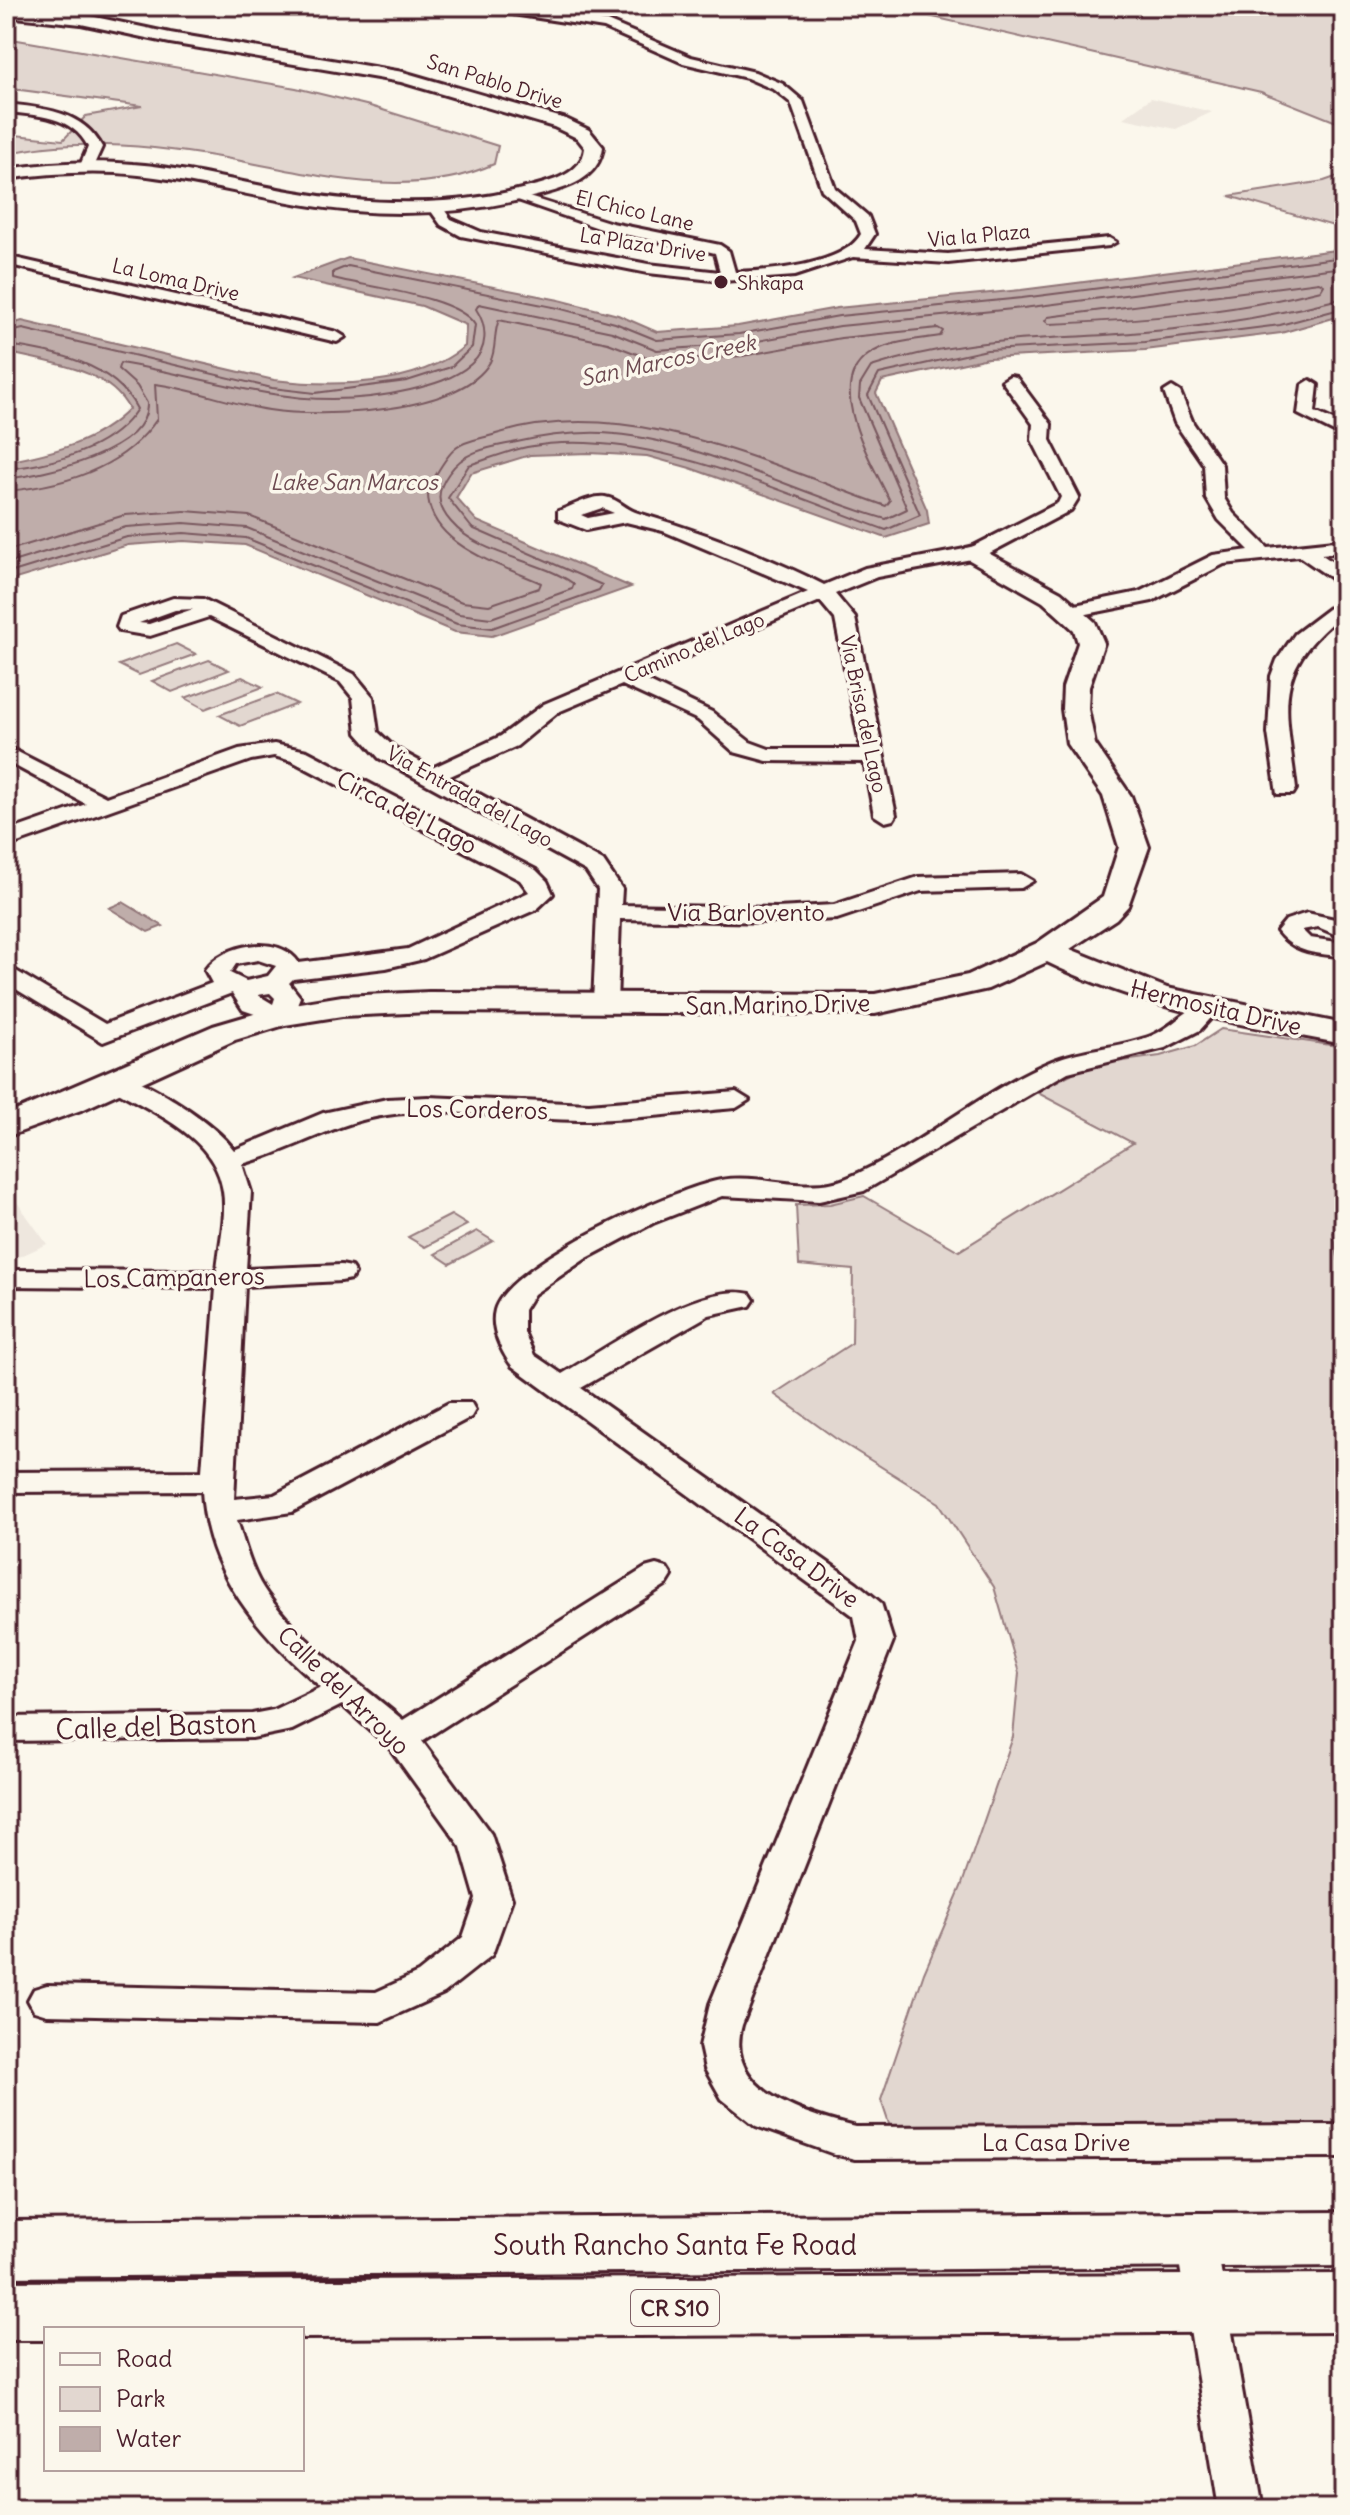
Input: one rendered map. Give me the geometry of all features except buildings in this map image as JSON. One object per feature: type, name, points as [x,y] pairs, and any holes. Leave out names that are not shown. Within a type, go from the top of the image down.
[{"type":"main road","name":"South Rancho Santa Fe Road","points":[[6,2249],[1344,2239]]},
{"type":"main road","name":"CR S10","points":[[6,2311],[1344,2303]]},
{"type":"street","points":[[467,6],[607,25],[687,60],[751,75],[779,87],[797,101],[829,190],[863,219],[868,234],[852,252]]},
{"type":"street","name":"San Pablo Drive","points":[[6,11],[81,19],[170,38],[403,77],[560,123],[583,134],[594,147],[590,166],[555,186],[516,197],[435,207],[338,205],[170,172],[86,168],[6,174]]},
{"type":"street","points":[[6,108],[70,120],[84,127],[95,147],[86,168]]},
{"type":"street","name":"El Chico Lane","points":[[516,197],[609,227],[715,248],[722,251],[728,275]]},
{"type":"street","name":"La Plaza Drive","points":[[435,207],[445,221],[475,233],[654,270],[728,275],[787,271],[852,252]]},
{"type":"street","name":"Via la Plaza","points":[[852,252],[924,260],[1109,242]]},
{"type":"street","name":"La Loma Drive","points":[[6,260],[337,337]]},
{"type":"street","name":"Camino del Lago","points":[[428,777],[478,758],[509,741],[551,708],[622,677],[895,565],[975,553],[1065,506],[1070,497],[1041,440],[1042,424],[1010,381]]},
{"type":"street","points":[[1310,385],[1306,414],[1344,432]]},
{"type":"street","points":[[1172,392],[1183,421],[1215,466],[1218,480],[1215,498],[1225,516],[1261,552]]},
{"type":"street","name":"Via Brisa del Lago","points":[[626,516],[670,527],[823,592],[845,618],[885,815]]},
{"type":"street","points":[[975,553],[1072,611],[1145,597],[1200,567],[1261,552],[1344,546]]},
{"type":"street","points":[[1301,549],[1339,575],[1344,587]]},
{"type":"street","points":[[1285,789],[1277,697],[1281,672],[1297,644],[1344,603]]},
{"type":"street","name":"Via Entrada del Lago","points":[[210,610],[347,678],[363,697],[368,733],[387,753],[580,855],[595,866],[610,889],[605,1004]]},
{"type":"street","name":"San Marino Drive","points":[[6,1127],[224,1033],[281,1016],[342,1006],[429,1002],[875,1004],[977,982],[1048,950],[1098,919],[1117,900],[1134,847],[1117,796],[1081,744],[1075,709],[1076,687],[1091,643],[1086,627],[1072,611]]},
{"type":"street","points":[[622,677],[705,716],[742,747],[754,751],[767,755],[873,756]]},
{"type":"street","name":"Circa del Lago","points":[[6,840],[247,754],[274,750],[299,756],[528,875],[539,886],[541,894],[529,904],[416,954],[235,986],[103,1034],[6,972]]},
{"type":"street","points":[[6,752],[104,805]]},
{"type":"street","name":"Via Barlovento","points":[[611,912],[777,915],[837,912],[918,884],[1021,881]]},
{"type":"street","points":[[1344,931],[1326,922],[1309,920],[1295,923],[1289,931],[1303,944],[1344,950]]},
{"type":"street","name":"Hermosita Drive","points":[[1048,950],[1112,982],[1207,1009],[1344,1034]]},
{"type":"street","points":[[260,952],[279,956],[288,966],[281,977],[288,997],[281,1016],[252,1005],[235,986],[222,981],[217,970],[237,954],[260,952]]},
{"type":"street","name":"La Casa Drive","points":[[1207,1009],[1190,1029],[1172,1039],[1089,1055],[1059,1067],[855,1184],[805,1196],[741,1188],[696,1193],[530,1281],[512,1302],[508,1320],[511,1339],[522,1360],[846,1591],[869,1611],[876,1641],[729,2004],[719,2045],[731,2081],[761,2112],[807,2132],[855,2143],[1344,2141]]},
{"type":"street","points":[[117,1081],[189,1124],[227,1160]]},
{"type":"street","name":"Los Corderos","points":[[227,1160],[262,1151],[332,1119],[387,1107],[428,1105],[589,1112],[736,1100]]},
{"type":"street","name":"Calle del Arroyo","points":[[47,2000],[380,2007],[431,1983],[479,1945],[494,1899],[478,1843],[401,1738],[287,1639],[253,1599],[233,1560],[218,1496],[237,1192],[227,1160]]},
{"type":"street","name":"Los Campaneros","points":[[6,1278],[233,1280],[256,1275],[341,1273]]},
{"type":"street","points":[[561,1387],[700,1308],[740,1300]]},
{"type":"street","points":[[6,1482],[218,1496],[281,1505],[460,1410]]},
{"type":"street","points":[[401,1738],[656,1576]]},
{"type":"street","name":"Calle del Baston","points":[[6,1729],[252,1726],[280,1721],[346,1689]]},
{"type":"street","points":[[1196,2242],[1241,2509]]},
{"type":"shaded area","points":[[1151,98],[1212,112],[1176,129],[1123,118]]},
{"type":"shaded area","points":[[6,1187],[47,1244],[6,1263]]},
{"type":"green space","points":[[885,6],[1344,6],[1344,125],[1261,92]]},
{"type":"green space","points":[[6,38],[296,88],[370,106],[498,146],[494,164],[462,175],[394,183],[326,177],[143,147],[59,146],[6,154],[6,134],[63,140],[86,116],[142,106],[6,88]]},
{"type":"green space","points":[[1344,174],[1344,229],[1229,196],[1324,181]]},
{"type":"green space","points":[[176,644],[196,654],[139,675],[119,665]]},
{"type":"green space","points":[[209,660],[229,670],[172,692],[152,681]]},
{"type":"green space","points":[[242,677],[263,687],[205,709],[185,698]]},
{"type":"green space","points":[[276,694],[297,704],[240,726],[219,715]]},
{"type":"green space","points":[[1221,1029],[1344,1047],[1344,1224],[1333,1233],[1344,1286],[1344,2132],[890,2127],[881,2100],[924,1973],[961,1887],[1013,1737],[1019,1673],[994,1587],[939,1503],[835,1438],[774,1394],[852,1343],[853,1270],[799,1265],[796,1205],[830,1204],[864,1196],[959,1251],[1133,1143],[1036,1092],[1086,1066],[1160,1056],[1195,1046]]},
{"type":"green space","points":[[451,1215],[467,1225],[425,1247],[408,1237]]},
{"type":"green space","points":[[477,1231],[493,1241],[450,1264],[435,1254]]},
{"type":"water","name":"Lake San Marcos","points":[[1344,249],[1344,315],[1281,333],[1145,350],[988,358],[882,381],[876,393],[927,510],[929,524],[886,538],[690,468],[647,456],[589,453],[530,455],[471,473],[456,498],[477,521],[631,587],[492,636],[455,632],[245,545],[184,541],[128,545],[6,582],[6,462],[72,445],[102,430],[129,409],[119,395],[91,375],[6,352],[6,326],[22,321],[274,380],[348,383],[399,377],[445,360],[465,346],[466,325],[422,306],[293,278],[348,258],[559,300],[618,315],[657,332],[738,326],[837,308],[1021,290]]},
{"type":"water","points":[[123,902],[163,926],[148,932],[109,908]]},
{"type":"place","name":"Shkapa","points":[[721,282]]},
{"type":"water label","name":"San Marcos Creek","points":[[668,360]]}]
